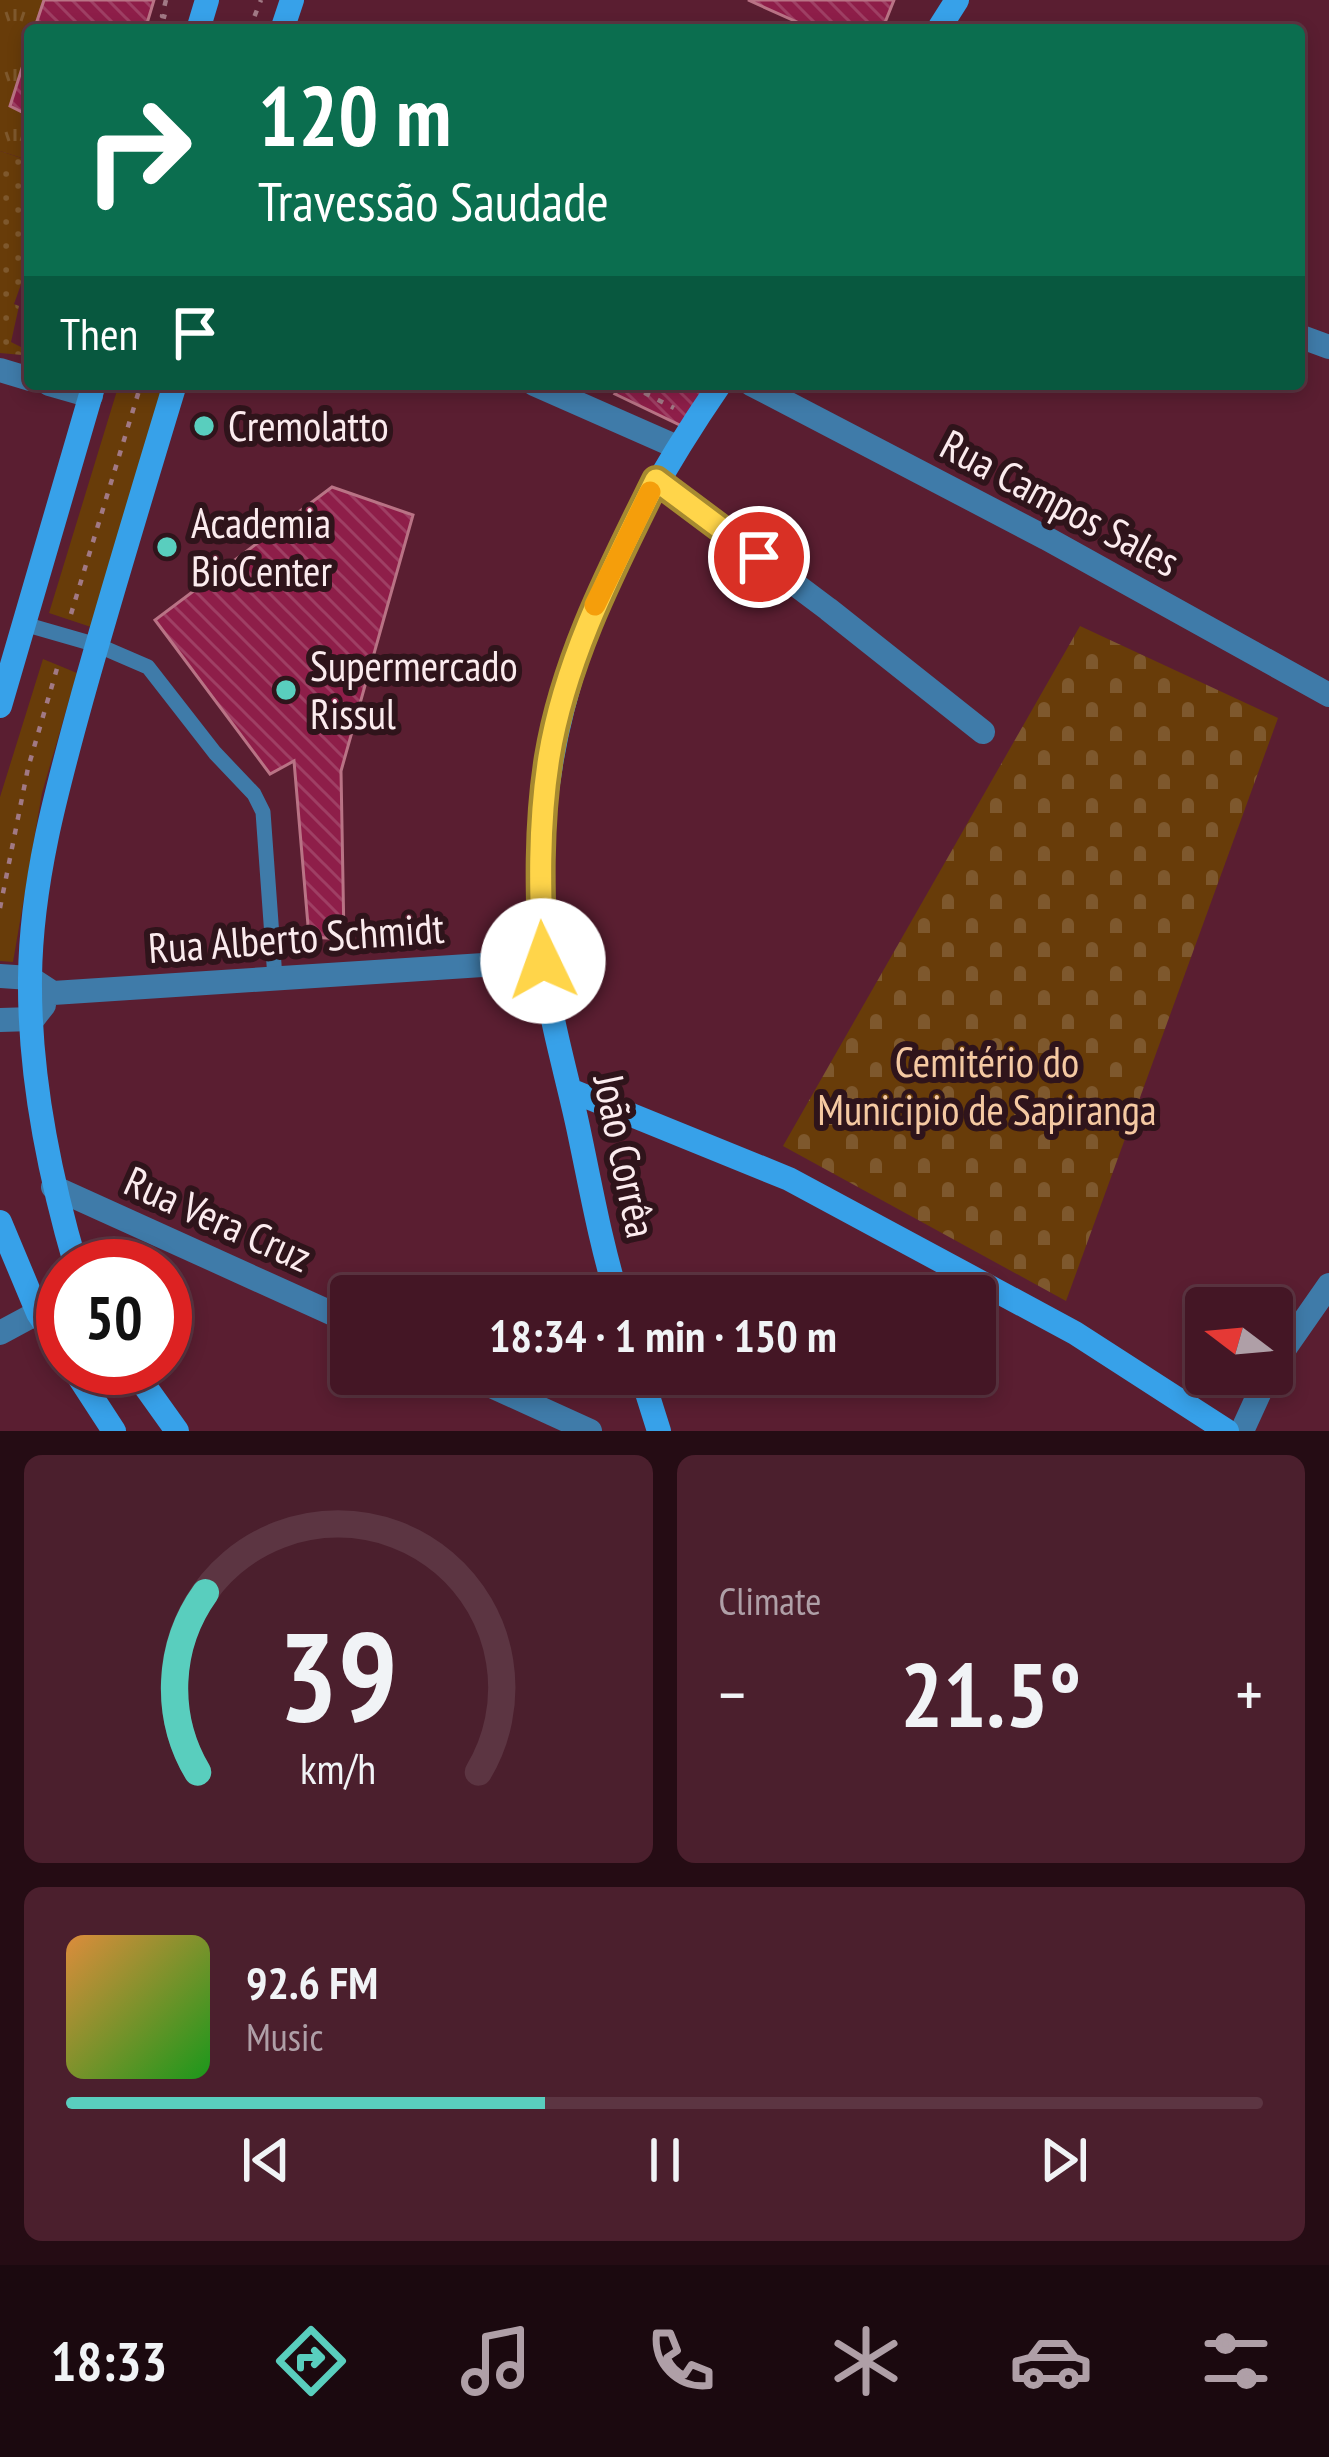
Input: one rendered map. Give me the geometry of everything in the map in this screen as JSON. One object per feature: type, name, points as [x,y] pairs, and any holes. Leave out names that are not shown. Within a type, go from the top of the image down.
[{"type":"main road","points":[[189,24],[207,0]]},
{"type":"main road","points":[[0,706],[93,390]]},
{"type":"main road","points":[[68,1239],[53,1187],[33,1019],[30,977],[40,865],[97,645],[173,390]]},
{"type":"main road","name":"João Corrêa","points":[[612,1275],[543,961],[538,872],[549,756],[567,685],[598,597],[656,480],[715,390]]},
{"type":"main road","points":[[570,1090],[809,1189],[1076,1333],[1227,1431]]},
{"type":"main road","points":[[0,1222],[36,1308]]},
{"type":"main road","points":[[91,1395],[114,1431]]},
{"type":"main road","points":[[151,1395],[177,1431]]},
{"type":"main road","points":[[648,1395],[659,1431]]},
{"type":"street","points":[[548,390],[677,446]]},
{"type":"street","name":"Rua Campos Sales","points":[[762,390],[1046,538],[1329,695]]},
{"type":"street","points":[[656,480],[983,732]]},
{"type":"street","name":"Rua Alberto Schmidt","points":[[53,993],[543,961]]},
{"type":"street","points":[[0,976],[30,977],[53,993],[33,1019],[0,1020]]},
{"type":"street","name":"Rua Vera Cruz","points":[[53,1187],[330,1312]]},
{"type":"street","points":[[1293,1337],[1329,1285]]},
{"type":"street","points":[[0,1334],[36,1314]]},
{"type":"street","points":[[511,1395],[590,1431]]},
{"type":"street","points":[[1242,1431],[1259,1395]]},
{"type":"lane","points":[[23,624],[97,645],[148,667],[215,753],[254,794],[263,812],[274,978]]},
{"type":"path","points":[[166,0],[162,16],[185,24]]},
{"type":"path","points":[[69,620],[139,390]]},
{"type":"path","points":[[639,390],[696,419]]},
{"type":"path","points":[[0,908],[28,768],[58,665]]},
{"type":"green space","points":[[0,0],[44,0],[36,24],[24,24],[24,62],[10,105],[24,113],[24,159],[0,151]]},
{"type":"green space","points":[[0,151],[24,159],[24,276],[14,304],[19,306],[11,342],[24,351],[22,355],[0,353]]},
{"type":"green space","points":[[117,390],[164,390],[97,629],[49,613]]},
{"type":"green space","name":"Cemitério do Municipio de Sapiranga","points":[[1080,626],[1278,718],[1066,1301],[783,1146]]},
{"type":"green space","points":[[43,659],[77,673],[42,793],[13,962],[0,961],[0,797]]},
{"type":"building","points":[[44,0],[154,0],[147,24],[36,24]]},
{"type":"building","points":[[748,0],[894,0],[884,24],[802,24]]},
{"type":"building","points":[[24,62],[24,113],[10,106]]},
{"type":"building","points":[[618,390],[704,390],[682,426],[615,394]]},
{"type":"building","name":"Supermercado Rissul","points":[[332,487],[413,515],[341,771],[344,939],[309,937],[294,761],[270,774],[155,620]]},
{"type":"slow traffic","points":[[595,605],[650,492]]},
{"type":"place","name":"Cremolatto","points":[[204,426]]},
{"type":"place","name":"Academia BioCenter","points":[[167,547]]},
{"type":"place","name":"Supermercado Rissul","points":[[286,690]]},
{"type":"route","points":[[543,961],[538,872],[549,756],[567,685],[598,597],[656,480],[759,557]]}]
